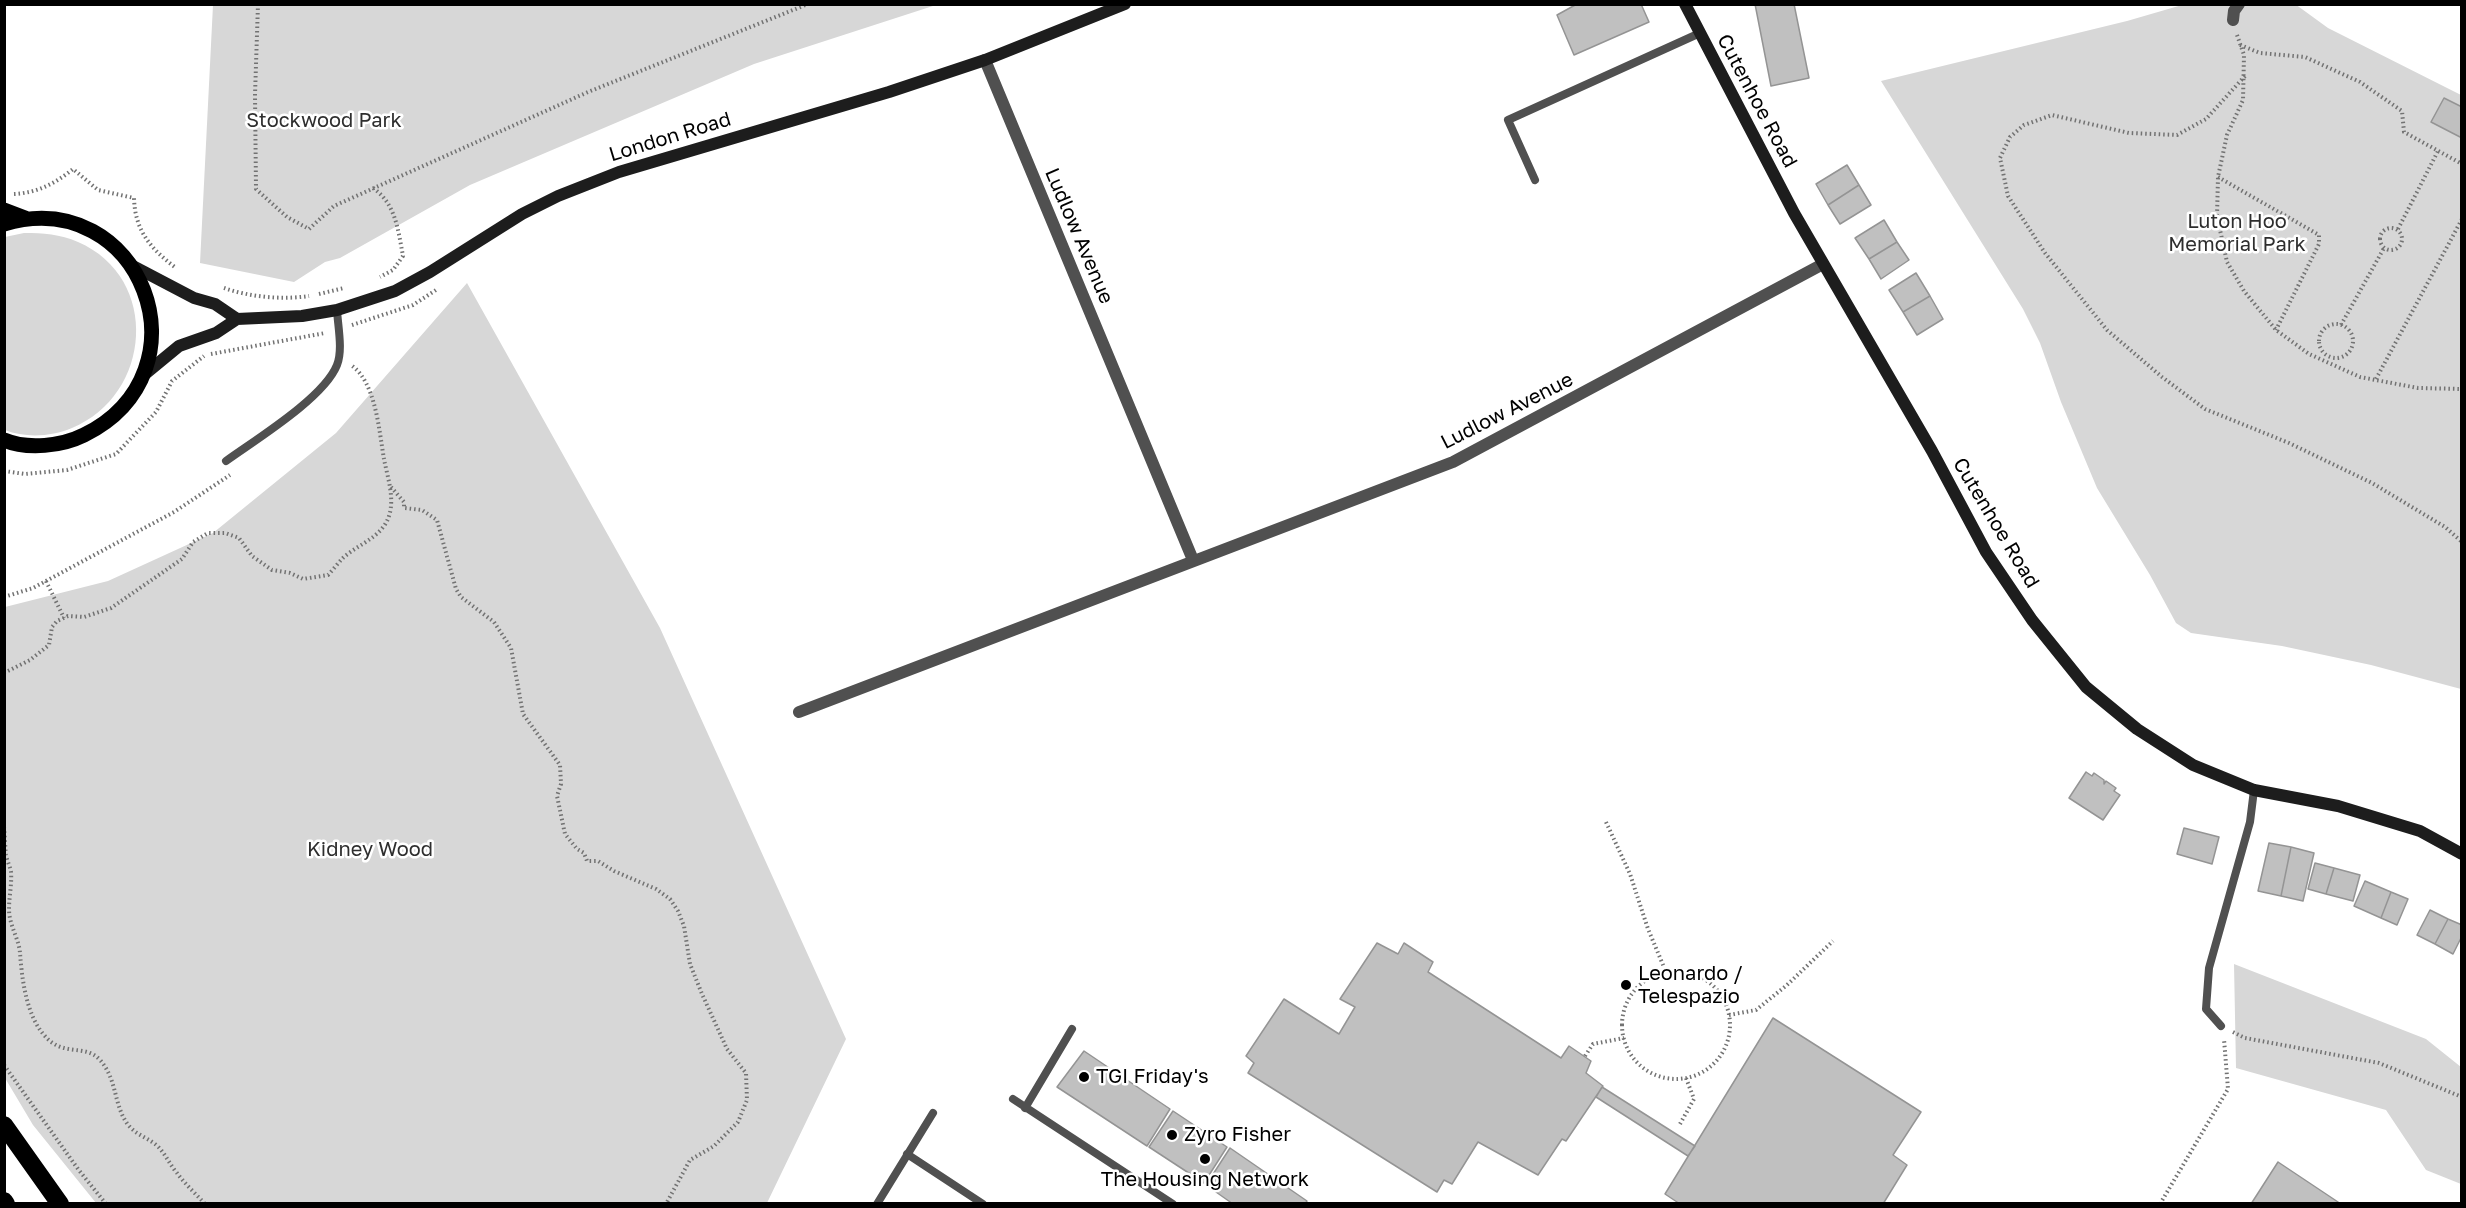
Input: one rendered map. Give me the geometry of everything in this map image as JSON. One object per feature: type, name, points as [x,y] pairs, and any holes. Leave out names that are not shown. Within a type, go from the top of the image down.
[{"type":"highway","points":[[4,1125],[60,1203]]},
{"type":"main road","points":[[4,210],[25,218]]},
{"type":"main road","points":[[4,224],[25,218],[56,218],[86,227],[112,243],[133,266],[149,300],[153,338],[145,374],[128,403],[104,425],[74,440],[41,446],[4,440]]},
{"type":"street","name":"London Road","points":[[145,374],[179,346],[216,333],[237,319],[302,316],[337,310],[395,291],[430,272],[522,214],[558,196],[609,176],[889,92],[985,60],[1125,4]]},
{"type":"street","points":[[2233,20],[2234,11],[2239,4]]},
{"type":"street","name":"Cutenhoe Road","points":[[1690,6],[1700,33],[1794,213],[1932,451],[1986,552],[2032,620],[2086,687],[2137,729],[2193,765],[2254,790],[2338,806],[2420,831],[2462,854]]},
{"type":"street","name":"Ludlow Avenue","points":[[985,60],[1193,560]]},
{"type":"street","name":"Ludlow Avenue","points":[[799,712],[1453,462],[1824,264]]},
{"type":"street","points":[[133,266],[194,298],[215,304],[237,319]]},
{"type":"lane","points":[[1535,180],[1508,120],[1700,33]]},
{"type":"lane","points":[[226,461],[314,395],[331,377],[339,357],[337,310]]},
{"type":"lane","points":[[2221,1026],[2206,1010],[2209,968],[2250,822],[2254,790]]},
{"type":"lane","points":[[1025,1108],[1072,1029]]},
{"type":"lane","points":[[1013,1099],[1173,1203]]},
{"type":"lane","points":[[877,1203],[933,1113]]},
{"type":"lane","points":[[907,1154],[983,1203]]},
{"type":"path","points":[[258,4],[255,95],[256,189],[287,217],[309,229],[334,206],[373,188],[588,92],[808,4]]},
{"type":"path","points":[[2233,20],[2244,55],[2244,100],[2227,135],[2218,177],[2217,216],[2227,262],[2244,291],[2276,330],[2309,354],[2326,362],[2360,377],[2418,388],[2462,389]]},
{"type":"path","points":[[2240,45],[2260,53],[2306,57],[2360,82],[2402,111],[2404,132],[2462,164]]},
{"type":"path","points":[[2245,76],[2206,119],[2177,135],[2129,133],[2052,115],[2024,124],[2010,137],[2000,158],[2008,196],[2045,253],[2107,330],[2162,377],[2205,409],[2289,443],[2372,483],[2445,527],[2462,542]]},
{"type":"path","points":[[2398,229],[2438,151]]},
{"type":"path","points":[[11,194],[36,190],[57,182],[73,169],[98,190],[134,198],[135,216],[145,237],[162,257],[180,272]]},
{"type":"path","points":[[2218,177],[2319,234],[2319,244],[2276,330]]},
{"type":"path","points":[[370,280],[393,270],[402,256],[395,216],[382,195],[373,188]]},
{"type":"path","points":[[2376,379],[2462,219]]},
{"type":"path","points":[[2384,248],[2380,240],[2381,234],[2386,229],[2398,229]]},
{"type":"path","points":[[2384,248],[2397,249],[2401,245],[2402,234],[2398,229]]},
{"type":"path","points":[[2341,325],[2384,248]]},
{"type":"path","points":[[218,286],[236,292],[296,298],[350,287]]},
{"type":"path","points":[[2336,323],[2351,332],[2353,340],[2346,354],[2338,358],[2328,356],[2322,351],[2319,342],[2320,333],[2326,326],[2336,323]]},
{"type":"path","points":[[197,338],[205,355],[338,330],[354,324],[354,333]]},
{"type":"path","points":[[2326,362],[2328,356]]},
{"type":"path","points":[[4,673],[30,660],[49,645],[52,627],[57,621],[64,618],[84,617],[111,608],[182,559],[193,542],[208,533],[225,533],[238,538],[252,556],[273,570],[290,573],[303,579],[328,575],[344,558],[368,541],[385,525],[391,504],[391,487],[383,442],[365,381],[348,361],[344,373]]},
{"type":"path","points":[[4,597],[45,581],[174,512],[238,469]]},
{"type":"path","points":[[391,487],[404,502],[404,508],[422,510],[437,520],[460,597],[494,622],[511,648],[523,714],[560,765],[561,784],[557,796],[565,834],[577,849],[584,853],[587,861],[598,861],[614,871],[656,889],[669,898],[684,926],[690,964],[702,994],[727,1049],[746,1073],[747,1100],[738,1122],[714,1146],[690,1160],[666,1203]]},
{"type":"path","points":[[45,581],[64,618]]},
{"type":"path","points":[[1606,822],[1630,874],[1666,972]]},
{"type":"path","points":[[4,827],[6,856],[11,872],[9,911],[12,932],[20,952],[21,974],[32,1013],[42,1034],[54,1045],[68,1051],[85,1051],[99,1058],[112,1076],[119,1106],[128,1125],[159,1148],[177,1173],[205,1203]]},
{"type":"path","points":[[1729,1015],[1756,1010],[1787,986],[1833,941]]},
{"type":"path","points":[[1666,972],[1691,973],[1713,985],[1724,999],[1729,1015],[1730,1032],[1720,1055],[1702,1072],[1686,1078],[1670,1079],[1654,1074],[1635,1060],[1624,1038],[1622,1021],[1626,1004],[1635,989],[1649,978],[1666,972]]},
{"type":"path","points":[[2221,1026],[2245,1038],[2379,1063],[2462,1098]]},
{"type":"path","points":[[2160,1203],[2228,1089],[2221,1026]]},
{"type":"path","points":[[1585,1056],[1593,1044],[1624,1038]]},
{"type":"path","points":[[4,1065],[78,1169],[106,1203]]},
{"type":"path","points":[[1680,1124],[1694,1099],[1686,1078]]},
{"type":"green space","name":"Stockwood Park","points":[[213,4],[936,5],[754,64],[470,185],[340,258],[325,262],[294,282],[200,263]]},
{"type":"green space","name":"Luton Hoo Memorial Park","points":[[2295,4],[2328,28],[2461,95],[2461,689],[2371,665],[2282,646],[2191,633],[2176,623],[2150,575],[2097,488],[2061,402],[2040,343],[2023,309],[1881,81],[2127,21],[2182,5]]},
{"type":"green space","points":[[24,233],[65,237],[78,242],[105,259],[123,282],[134,308],[136,336],[131,364],[118,390],[99,412],[72,428],[47,435],[29,435],[5,430],[5,237]]},
{"type":"green space","name":"Kidney Wood","points":[[467,283],[660,628],[846,1039],[767,1203],[96,1203],[33,1125],[5,1078],[5,607],[108,581],[213,533],[336,433]]},
{"type":"green space","points":[[2234,964],[2426,1039],[2461,1067],[2461,1184],[2426,1170],[2386,1110],[2236,1068]]},
{"type":"building","points":[[1577,4],[1641,4],[1649,22],[1574,55],[1557,15]]},
{"type":"building","points":[[1755,4],[1794,4],[1809,78],[1771,86]]},
{"type":"building","points":[[2444,98],[2462,107],[2462,138],[2431,122]]},
{"type":"building","points":[[1847,165],[1859,185],[1828,205],[1816,184]]},
{"type":"building","points":[[1859,185],[1871,205],[1840,224],[1828,205]]},
{"type":"building","points":[[1884,220],[1897,242],[1869,259],[1855,238]]},
{"type":"building","points":[[1897,242],[1909,260],[1881,279],[1869,259]]},
{"type":"building","points":[[1916,273],[1930,296],[1903,312],[1889,290]]},
{"type":"building","points":[[1930,296],[1943,319],[1917,335],[1903,312]]},
{"type":"building","points":[[2086,772],[2092,776],[2094,773],[2104,780],[2104,784],[2106,781],[2116,788],[2114,791],[2120,795],[2103,820],[2069,798]]},
{"type":"building","points":[[2184,828],[2219,837],[2212,864],[2177,854]]},
{"type":"building","points":[[2269,843],[2291,847],[2281,896],[2258,891]]},
{"type":"building","points":[[2291,847],[2314,853],[2303,901],[2281,896]]},
{"type":"building","points":[[2315,863],[2334,868],[2326,894],[2308,889]]},
{"type":"building","points":[[2334,868],[2360,875],[2353,901],[2326,894]]},
{"type":"building","points":[[2365,881],[2391,892],[2381,918],[2354,906]]},
{"type":"building","points":[[2391,892],[2408,899],[2397,925],[2381,918]]},
{"type":"building","points":[[2430,910],[2448,919],[2435,944],[2417,935]]},
{"type":"building","points":[[2448,919],[2462,925],[2462,936],[2453,954],[2435,944]]},
{"type":"building","points":[[1377,943],[1398,954],[1404,943],[1433,962],[1428,972],[1561,1058],[1569,1046],[1591,1061],[1586,1073],[1603,1086],[1566,1141],[1562,1139],[1538,1175],[1478,1142],[1452,1184],[1444,1180],[1437,1192],[1248,1073],[1254,1063],[1246,1056],[1284,999],[1339,1034],[1355,1007],[1340,999]]},
{"type":"building","points":[[1773,1018],[1921,1112],[1893,1155],[1907,1165],[1883,1204],[1680,1204],[1665,1194]]},
{"type":"building","points":[[1084,1051],[1170,1109],[1147,1146],[1057,1087]]},
{"type":"building","points":[[1602,1087],[1695,1146],[1688,1156],[1596,1097]]},
{"type":"building","points":[[1173,1111],[1227,1147],[1204,1183],[1149,1147]]},
{"type":"building","points":[[1230,1148],[1307,1201],[1305,1204],[1233,1204],[1206,1185]]},
{"type":"building","points":[[2278,1162],[2341,1204],[2251,1204]]},
{"type":"place","name":"Leonardo / Telespazio","points":[[1626,985]]},
{"type":"place","name":"TGI Friday's","points":[[1084,1077]]},
{"type":"place","name":"Zyro Fisher","points":[[1172,1135]]},
{"type":"place","name":"The Housing Network","points":[[1205,1159]]}]
